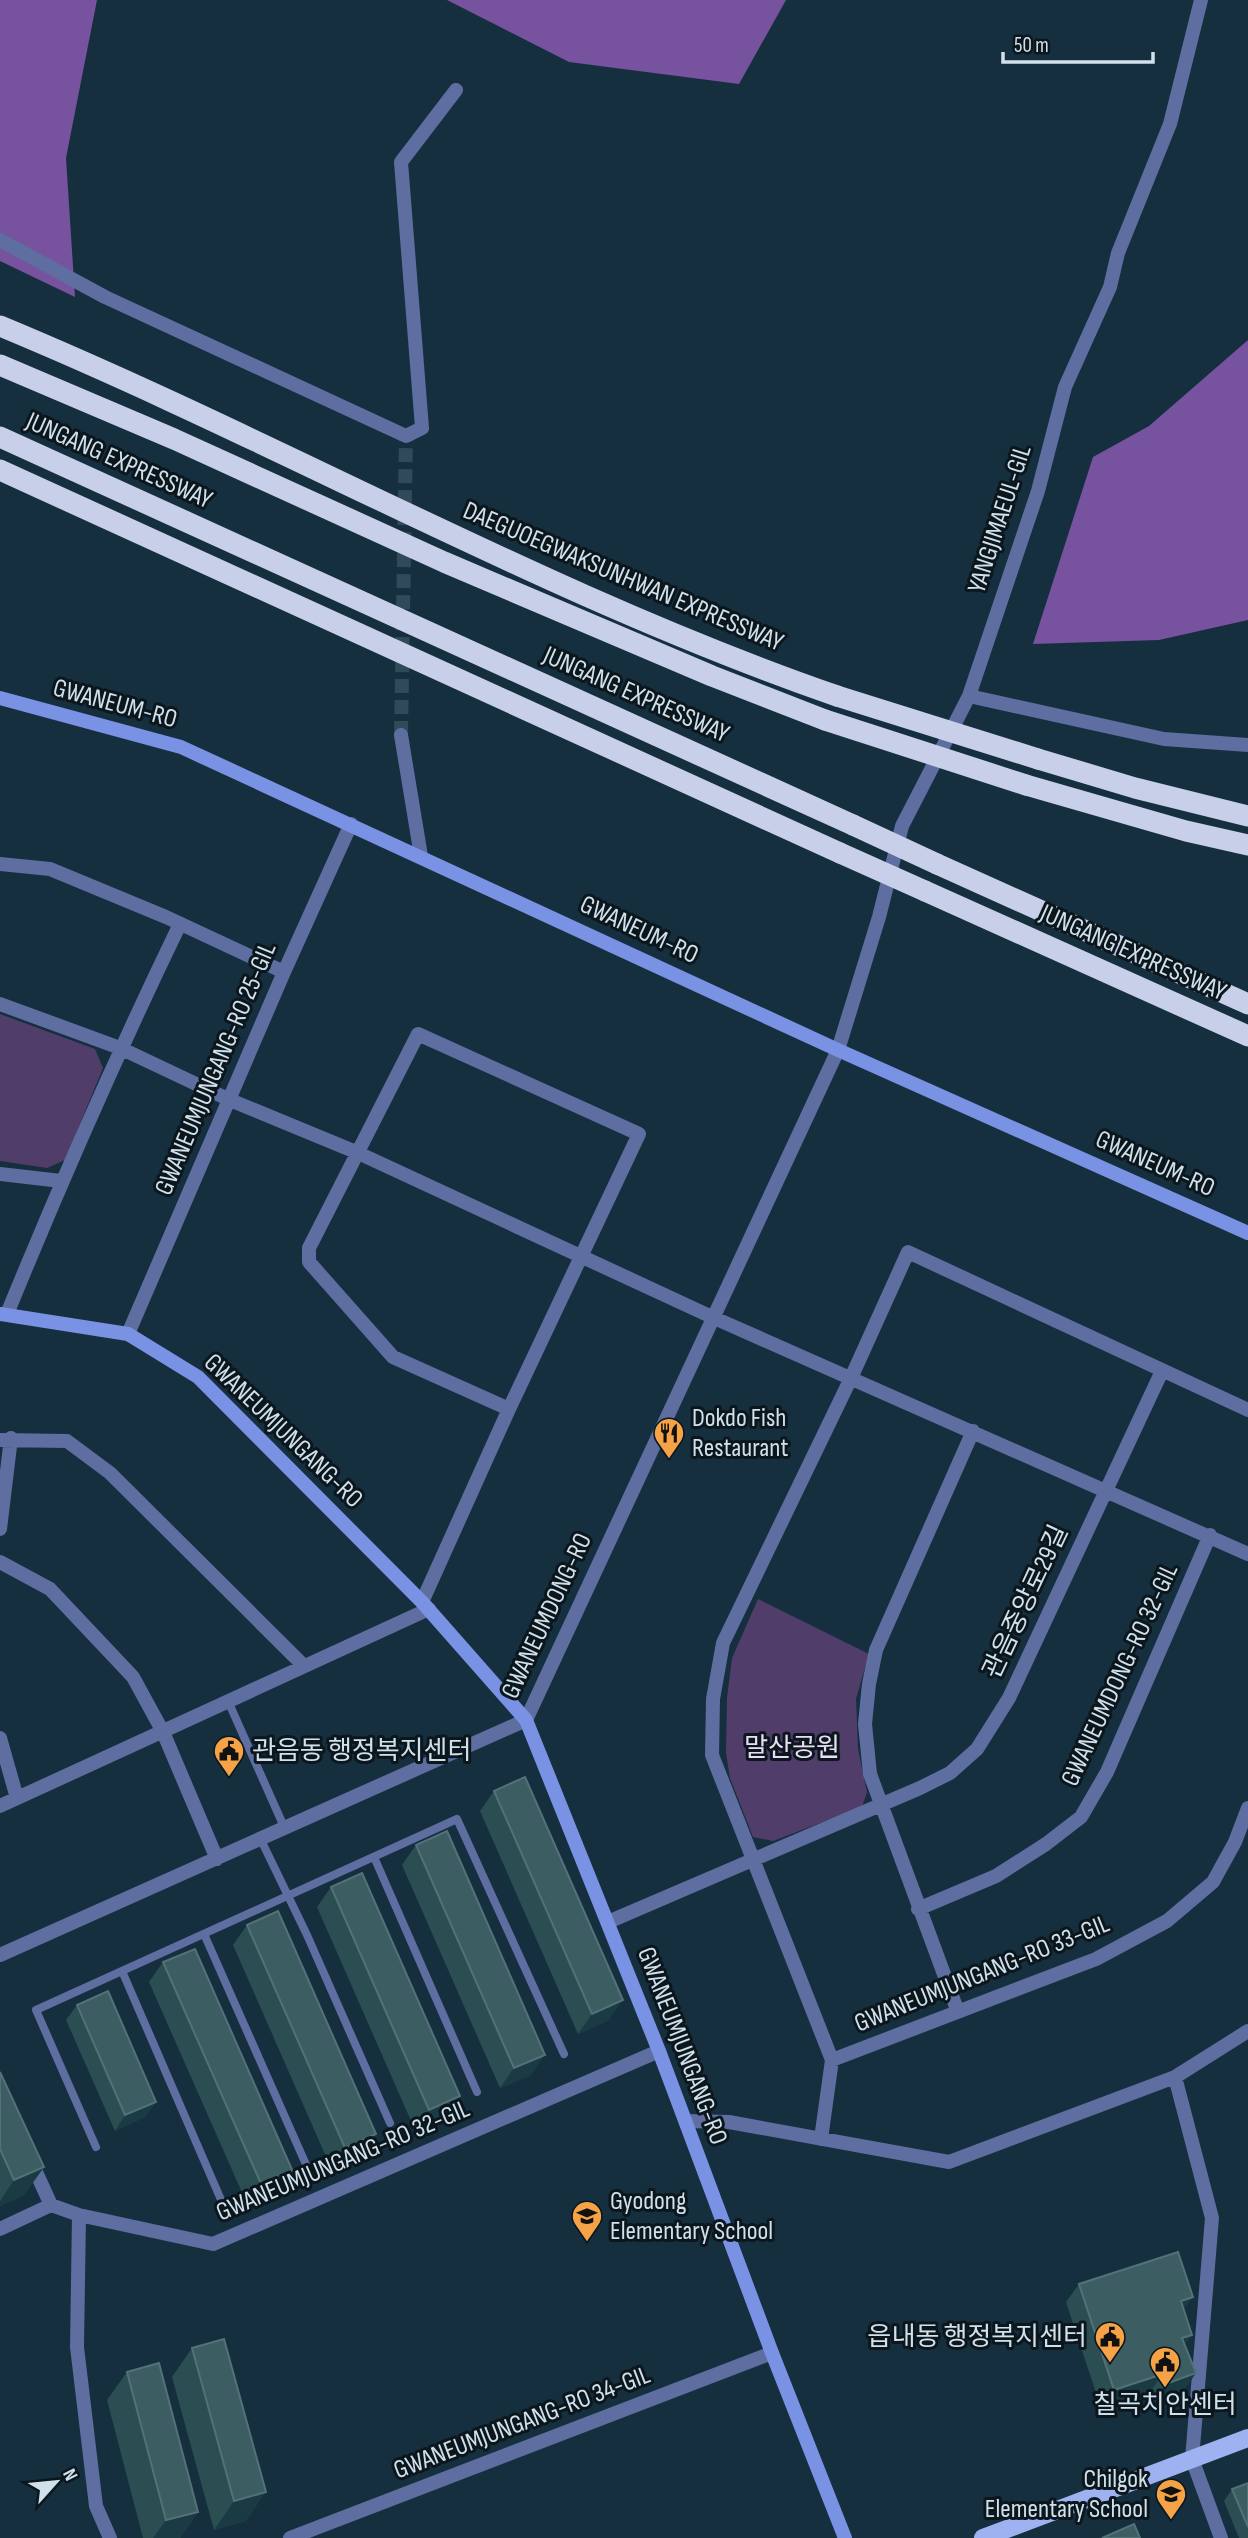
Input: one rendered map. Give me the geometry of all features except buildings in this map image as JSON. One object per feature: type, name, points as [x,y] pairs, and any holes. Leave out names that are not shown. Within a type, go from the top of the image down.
[{"type":"highway","name":"DAEGUOEGWAKSUNHWAN EXPRESSWAY","points":[[0,326],[159,396],[578,592],[753,665],[837,696],[1038,760],[1248,816]]},
{"type":"highway","name":"DAEGUOEGWAKSUNHWAN EXPRESSWAY","points":[[0,365],[174,439],[457,568],[712,676],[825,720],[1026,785],[1186,831],[1248,845]]},
{"type":"highway","name":"JUNGANG EXPRESSWAY","points":[[0,437],[1248,1004]]},
{"type":"highway","name":"JUNGANG EXPRESSWAY","points":[[0,470],[1248,1036]]},
{"type":"main road","name":"GWANEUM-RO","points":[[0,698],[181,747],[838,1050],[1248,1233]]},
{"type":"main road","name":"GWANEUMJUNGANG-RO","points":[[4,1314],[128,1334],[198,1377],[426,1605],[526,1720],[659,2051],[772,2353],[845,2538]]},
{"type":"main road","points":[[983,2538],[1248,2438]]},
{"type":"street","name":"YANGJIMAEUL-GIL","points":[[838,1050],[879,917],[902,826],[969,696],[1038,491],[1065,387],[1110,287],[1118,253],[1170,124],[1201,0]]},
{"type":"street","points":[[0,240],[105,297],[406,436],[422,428],[401,162],[456,90]]},
{"type":"street","points":[[969,696],[1164,738],[1248,745]]},
{"type":"street","points":[[401,735],[421,856]]},
{"type":"street","name":"GWANEUMJUNGANG-RO 25-GIL","points":[[128,1334],[351,824]]},
{"type":"street","points":[[0,864],[50,869],[284,972]]},
{"type":"street","name":"GWANEUMJUNGANG-RO","points":[[4,1314],[120,1048],[180,924]]},
{"type":"street","points":[[0,1004],[120,1048],[230,1100],[356,1152],[712,1317],[1248,1554]]},
{"type":"street","points":[[0,1805],[163,1732],[426,1605],[509,1409],[639,1135],[418,1034],[309,1248],[309,1262],[393,1357],[509,1409]]},
{"type":"street","name":"GWANEUMDONG-RO","points":[[0,1955],[526,1720],[838,1050]]},
{"type":"street","points":[[0,1174],[61,1181]]},
{"type":"street","points":[[832,2060],[712,1755],[713,1699],[723,1643],[852,1378],[908,1252],[1248,1410]]},
{"type":"street","name":"관음중앙로29길","points":[[607,1922],[950,1773],[977,1749],[1009,1698],[1161,1371]]},
{"type":"street","points":[[958,2012],[870,1774],[865,1724],[876,1650],[973,1431]]},
{"type":"street","points":[[0,1529],[5,1439],[67,1441],[110,1473],[303,1665]]},
{"type":"street","name":"GWANEUMDONG-RO 32-GIL","points":[[918,1909],[996,1875],[1046,1844],[1081,1816],[1107,1772],[1210,1535]]},
{"type":"street","points":[[0,1562],[50,1589],[133,1677],[163,1732],[217,1859]]},
{"type":"street","points":[[0,1738],[17,1798]]},
{"type":"street","name":"GWANEUMJUNGANG-RO 33-GIL","points":[[821,2139],[832,2060],[1096,1959],[1167,1921],[1213,1882],[1235,1842],[1248,1808]]},
{"type":"street","points":[[686,2121],[729,2122],[948,2162],[1175,2077],[1248,2031]]},
{"type":"street","name":"GWANEUMJUNGANG-RO 32-GIL","points":[[51,2205],[79,2215],[213,2244],[659,2051]]},
{"type":"street","points":[[1175,2077],[1213,2218],[1192,2459],[1221,2538]]},
{"type":"street","points":[[0,2229],[51,2205],[23,2143]]},
{"type":"street","points":[[79,2215],[77,2347],[96,2506],[110,2538]]},
{"type":"street","name":"GWANEUMJUNGANG-RO 34-GIL","points":[[290,2538],[772,2353]]},
{"type":"lane","points":[[228,1701],[285,1829]]},
{"type":"lane","points":[[96,2147],[36,2011],[457,1819],[564,2054]]},
{"type":"lane","points":[[261,1840],[390,2123]]},
{"type":"lane","points":[[374,1857],[477,2092]]},
{"type":"lane","points":[[204,1934],[308,2169]]},
{"type":"lane","points":[[122,1971],[222,2202]]},
{"type":"green space","points":[[0,1014],[95,1049],[103,1068],[65,1160],[47,1168],[0,1161]]},
{"type":"green space","name":"말산공원","points":[[758,1599],[869,1654],[856,1699],[858,1749],[867,1792],[862,1807],[773,1841],[753,1837],[730,1778],[726,1753],[727,1698],[732,1658]]},
{"type":"shaded area","points":[[0,0],[97,0],[66,158],[75,297],[0,261]]},
{"type":"shaded area","points":[[447,0],[786,0],[739,84],[569,62]]},
{"type":"shaded area","points":[[1248,340],[1248,620],[1159,640],[1033,644],[1093,457],[1149,426]]},
{"type":"tunnel","points":[[401,735],[406,436]]},
{"type":"place","name":"Dokdo Fish Restaurant","points":[[669,1460]]},
{"type":"place","name":"관음동 행정복지센터","points":[[229,1778]]},
{"type":"place","name":"Gyodong Elementary School","points":[[587,2243]]},
{"type":"place","name":"읍내동 행정복지센터","points":[[1110,2364]]},
{"type":"place","name":"칠곡치안센터","points":[[1165,2389]]},
{"type":"place","name":"Chilgok Elementary School","points":[[1171,2521]]}]
